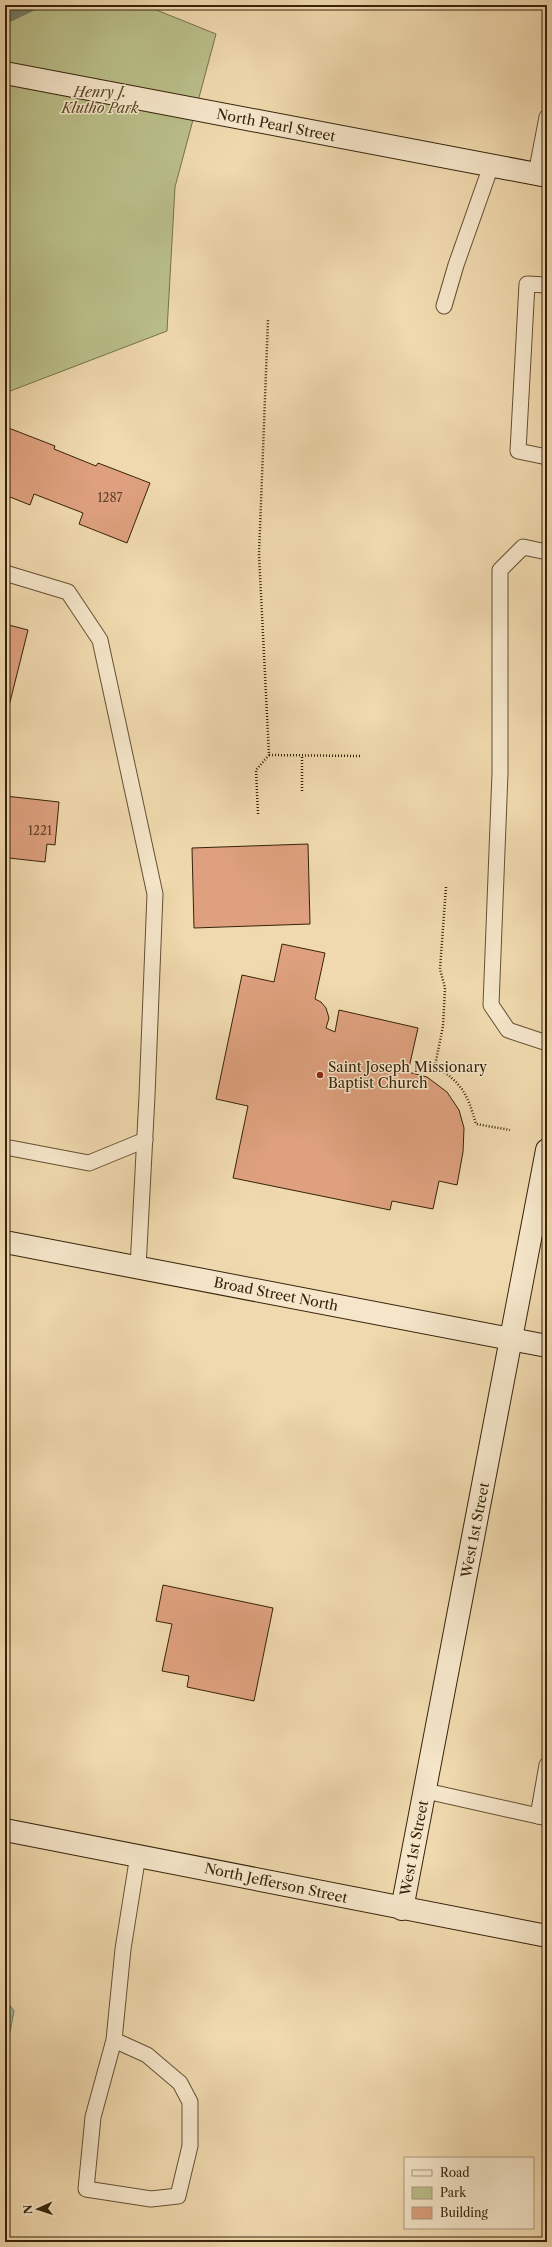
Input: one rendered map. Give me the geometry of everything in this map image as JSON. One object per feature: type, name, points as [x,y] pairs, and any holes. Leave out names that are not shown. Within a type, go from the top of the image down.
[{"type":"street","name":"North Pearl Street","points":[[15,75],[541,175]]},
{"type":"street","name":"West 1st Street","points":[[402,1909],[426,1791],[547,1150]]},
{"type":"street","name":"Broad Street North","points":[[5,1242],[547,1346]]},
{"type":"street","name":"North Jefferson Street","points":[[5,1830],[138,1855],[402,1909],[547,1936]]},
{"type":"lane","points":[[541,175],[547,117]]},
{"type":"lane","points":[[444,306],[456,265],[491,166]]},
{"type":"lane","points":[[547,286],[527,284],[518,451],[547,457]]},
{"type":"lane","points":[[547,552],[524,547],[500,570],[500,773],[491,1005],[508,1030],[547,1043]]},
{"type":"lane","points":[[5,573],[68,592],[100,640],[155,894],[138,1268]]},
{"type":"lane","points":[[5,1148],[89,1163],[145,1140]]},
{"type":"lane","points":[[426,1791],[542,1817],[547,1765]]},
{"type":"lane","points":[[114,2040],[147,2055],[180,2083],[190,2102],[190,2146],[178,2196],[151,2199],[86,2189],[93,2117],[114,2040],[123,1949],[138,1855]]},
{"type":"path","points":[[258,814],[256,770],[269,755],[259,554],[268,320]]},
{"type":"path","points":[[269,755],[302,757],[361,756]]},
{"type":"path","points":[[302,757],[302,791]]},
{"type":"path","points":[[446,887],[440,969],[445,988],[443,1026],[435,1066],[456,1079],[470,1104],[476,1124],[510,1130]]},
{"type":"green space","name":"Henry J. Klutho Park","points":[[5,5],[144,5],[216,34],[175,187],[167,331],[5,393]]},
{"type":"water","points":[[5,1999],[14,2011],[5,2059]]},
{"type":"building","points":[[6,427],[55,446],[54,449],[96,466],[98,463],[150,483],[127,543],[79,524],[83,513],[34,494],[30,505],[5,495]]},
{"type":"building","points":[[5,624],[28,630],[5,722]]},
{"type":"building","points":[[5,796],[59,802],[55,845],[47,844],[45,862],[9,858],[9,852],[5,851]]},
{"type":"building","points":[[308,844],[310,924],[194,928],[192,848]]},
{"type":"building","name":"Saint Joseph Missionary Baptist Church","points":[[282,944],[325,953],[315,999],[321,1002],[326,1008],[329,1018],[326,1028],[335,1032],[339,1010],[418,1028],[408,1072],[427,1077],[447,1092],[459,1110],[464,1128],[463,1152],[457,1185],[439,1181],[433,1209],[392,1201],[390,1210],[233,1178],[248,1106],[216,1099],[242,975],[274,982]]},
{"type":"building","points":[[163,1585],[273,1608],[254,1701],[187,1687],[189,1676],[162,1671],[172,1624],[156,1621]]},
{"type":"waterway","points":[[5,19],[34,5]]},
{"type":"place","name":"Saint Joseph Missionary Baptist Church","points":[[320,1075]]}]
